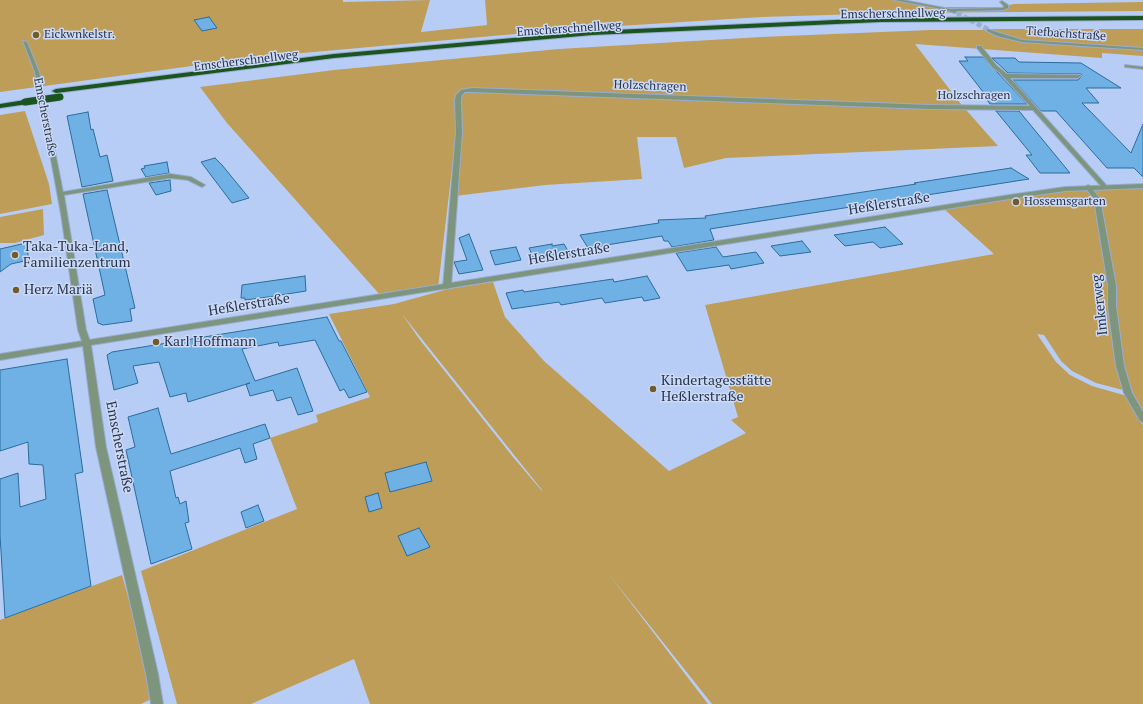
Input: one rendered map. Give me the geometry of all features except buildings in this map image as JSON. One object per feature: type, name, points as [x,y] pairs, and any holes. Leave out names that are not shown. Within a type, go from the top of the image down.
[{"type":"highway","name":"Emscherschnellweg","points":[[186,77],[220,69],[396,50],[592,33],[873,20],[1107,18],[1143,16]]},
{"type":"highway","name":"Emscherschnellweg","points":[[0,106],[24,99],[186,77],[229,75],[336,62],[511,45],[729,31],[914,25],[1143,23]]},
{"type":"highway","name":"Emscherschnellweg","points":[[0,99],[24,99]]},
{"type":"street","points":[[896,0],[951,10],[1006,8],[1002,2]]},
{"type":"street","points":[[951,10],[957,13]]},
{"type":"street","name":"Tiefbachstraße","points":[[989,30],[999,35],[1022,41],[1143,48]]},
{"type":"street","name":"Emscherstraße","points":[[25,42],[37,72],[60,194],[82,330],[86,344],[101,447],[152,674],[157,704]]},
{"type":"street","points":[[979,47],[995,67],[1006,76],[1104,186]]},
{"type":"street","points":[[1127,66],[1143,68]]},
{"type":"street","points":[[1006,76],[1078,76]]},
{"type":"street","name":"Holzschragen","points":[[446,287],[455,196],[459,132],[458,100],[459,95],[463,91],[472,90],[950,108],[1034,108]]},
{"type":"street","points":[[60,194],[170,176],[189,178],[202,185]]},
{"type":"street","name":"Heßlerstraße","points":[[0,357],[1009,197],[1088,187],[1143,186]]},
{"type":"street","name":"Imkerweg","points":[[1088,187],[1097,199],[1112,286],[1112,306],[1120,366],[1128,393],[1143,419]]},
{"type":"shaded area","points":[[0,0],[343,0],[343,2],[430,0],[421,32],[487,25],[485,0],[895,0],[944,7],[1001,7],[1014,4],[1143,2],[1143,11],[893,13],[762,17],[571,29],[258,57],[0,92]]},
{"type":"shaded area","points":[[990,29],[1143,29],[1143,56],[1102,53],[1102,58],[915,44],[960,103],[998,146],[726,158],[684,168],[676,137],[637,137],[642,179],[545,185],[455,196],[457,126],[438,288],[381,296],[227,123],[200,87],[334,70],[559,49],[761,37],[930,30],[988,30],[995,32]]},
{"type":"shaded area","points":[[25,111],[49,184],[52,204],[0,214],[0,115]]},
{"type":"shaded area","points":[[1143,186],[1143,411],[1133,393],[1124,367],[1098,199],[1089,188]]},
{"type":"shaded area","points":[[1087,188],[1096,199],[1109,286],[1112,342],[1116,366],[1123,390],[1096,383],[1072,371],[1061,361],[1044,335],[1037,334],[1056,362],[1070,375],[1092,386],[1127,396],[1143,425],[1143,704],[712,704],[608,573],[708,704],[370,704],[354,659],[251,704],[177,704],[141,571],[297,509],[270,438],[318,422],[316,415],[370,397],[329,314],[394,304],[448,289],[493,282],[505,317],[544,361],[669,471],[746,433],[731,420],[738,417],[705,305],[994,254],[944,209],[1005,198]],"holes":[[[402,314],[542,490],[513,457],[420,340]]]},
{"type":"shaded area","points":[[43,209],[44,235],[15,243],[0,243],[0,217]]},
{"type":"shaded area","points":[[122,575],[146,662],[153,698],[141,704],[0,704],[0,620]]},
{"type":"tunnel","points":[[957,13],[989,30]]},
{"type":"place","name":"Eickwnkelstr.","points":[[36,35]]},
{"type":"place","name":"Hossemsgarten","points":[[1016,202]]},
{"type":"place","name":"Taka-Tuka-Land, Familienzentrum","points":[[15,255]]},
{"type":"place","name":"Herz Mariä","points":[[16,290]]},
{"type":"place","name":"Karl Hoffmann","points":[[156,342]]},
{"type":"place","name":"Kindertagesstätte Heßlerstraße","points":[[653,389]]}]
